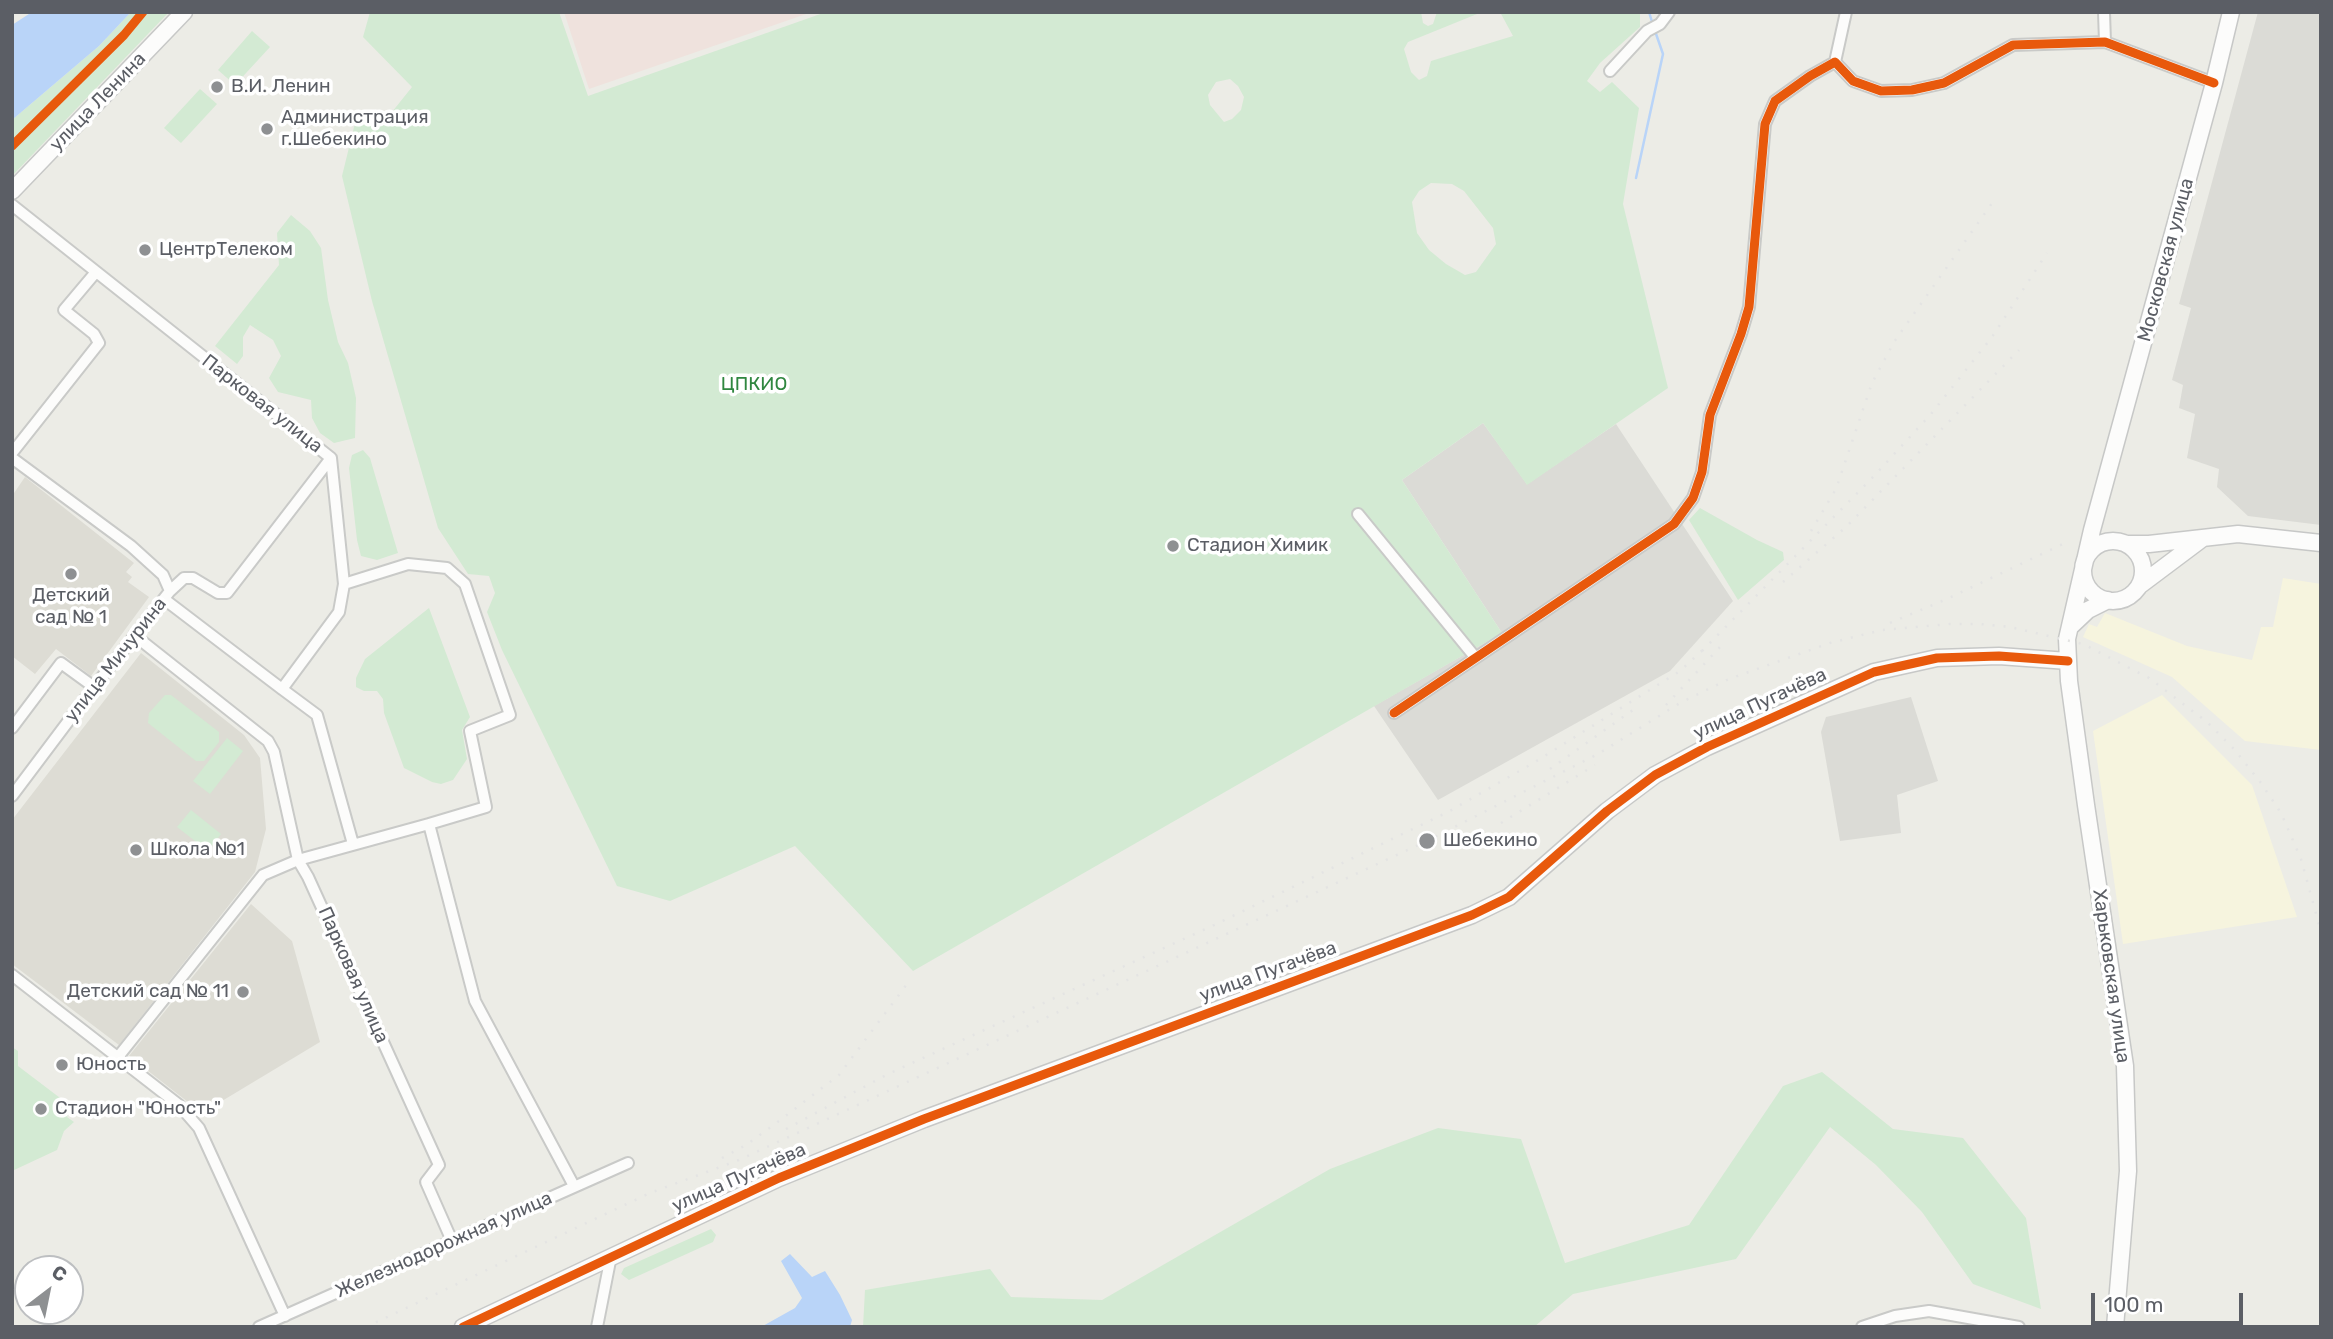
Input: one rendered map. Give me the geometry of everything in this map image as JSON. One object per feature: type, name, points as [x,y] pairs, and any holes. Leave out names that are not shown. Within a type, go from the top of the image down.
[{"type":"street","name":"улица Ленина","points":[[12,191],[184,12]]},
{"type":"street","points":[[1610,71],[1647,31],[1660,24],[1669,12]]},
{"type":"street","points":[[1835,62],[1846,12]]},
{"type":"street","points":[[2104,12],[2105,42]]},
{"type":"street","name":"Московская улица","points":[[2084,565],[2231,12]]},
{"type":"street","points":[[1835,62],[1853,81],[1881,91],[1912,90],[1944,83],[2013,45],[2105,42],[2214,83]]},
{"type":"street","points":[[1394,713],[1674,524],[1693,498],[1702,472],[1710,415],[1749,307],[1765,124],[1769,110],[1775,102],[1810,75],[1835,62]]},
{"type":"street","name":"Парковая улица","points":[[12,205],[331,458],[344,584],[339,612],[282,689]]},
{"type":"street","name":"улица Мичурина","points":[[12,796],[167,595],[163,575],[131,546],[12,456],[99,343],[94,334],[64,310],[96,272]]},
{"type":"street","points":[[331,458],[226,593],[218,593],[193,578],[184,578],[167,595],[317,715],[353,844]]},
{"type":"street","points":[[2098,508],[2104,525],[2139,555],[2143,571],[2139,586]]},
{"type":"street","points":[[1357,513],[1475,657]]},
{"type":"street","points":[[2108,600],[2100,598],[2089,587],[2085,580],[2084,565],[2096,547],[2109,541],[2149,544],[2238,534],[2321,543]]},
{"type":"street","points":[[2070,627],[2088,610],[2108,600],[2126,598],[2205,537]]},
{"type":"street","points":[[118,1057],[263,875],[298,860],[486,807],[470,732],[510,715],[466,584],[447,568],[408,564],[344,584]]},
{"type":"street","name":"Харьковская улица","points":[[2084,565],[2067,639],[2068,661],[2084,792],[2125,1066],[2128,1171],[2115,1327]]},
{"type":"street","name":"Парковая улица","points":[[134,635],[268,741],[274,752],[298,860],[439,1165],[426,1182],[452,1241]]},
{"type":"street","name":"улица Пугачёва","points":[[463,1327],[779,1178],[925,1119],[1472,915],[1509,897],[1607,811],[1655,775],[1719,741],[1874,672],[1937,657],[1999,656],[2068,661]]},
{"type":"street","points":[[12,728],[61,663],[94,687]]},
{"type":"street","points":[[429,824],[475,1001],[574,1186]]},
{"type":"street","points":[[12,975],[179,1105],[199,1128],[285,1316]]},
{"type":"street","name":"Железнодорожная улица","points":[[259,1327],[628,1163]]},
{"type":"street","points":[[597,1327],[611,1256]]},
{"type":"street","points":[[1861,1327],[1895,1316],[1929,1311],[2020,1327]]},
{"type":"shaded area","points":[[564,12],[812,12],[589,89]]},
{"type":"shaded area","points":[[2258,12],[2321,12],[2321,525],[2248,516],[2217,487],[2219,469],[2187,458],[2195,414],[2179,408],[2183,385],[2172,380],[2191,308],[2179,304]]},
{"type":"shaded area","points":[[1483,423],[1527,484],[1616,424],[1733,601],[1670,671],[1438,800],[1374,706],[1502,633],[1402,480]]},
{"type":"shaded area","name":"Детский сад № 1","points":[[25,477],[134,563],[126,572],[132,577],[128,582],[149,597],[91,676],[56,649],[35,674],[12,656],[12,496]]},
{"type":"shaded area","points":[[2283,578],[2321,584],[2321,750],[2245,741],[2172,677],[2083,637],[2089,624],[2097,627],[2105,613],[2187,646],[2252,660],[2261,627],[2273,627]]},
{"type":"shaded area","name":"Школа №1","points":[[141,653],[244,735],[260,758],[266,829],[255,872],[119,1045],[12,964],[12,820]]},
{"type":"shaded area","points":[[2162,695],[2252,785],[2297,917],[2123,944],[2093,731]]},
{"type":"shaded area","points":[[1911,697],[1938,781],[1897,795],[1901,833],[1840,841],[1821,732],[1826,717]]},
{"type":"shaded area","name":"Детский сад № 11","points":[[251,904],[292,941],[320,1042],[202,1113],[129,1056]]},
{"type":"green space","points":[[131,12],[169,12],[12,176],[12,120],[99,46]]},
{"type":"green space","name":"ЦПКИО","points":[[370,12],[559,12],[588,96],[826,12],[1421,12],[1423,23],[1428,26],[1433,24],[1437,12],[1482,12],[1408,42],[1404,49],[1411,72],[1419,80],[1427,76],[1431,61],[1513,36],[1500,12],[1640,12],[1640,27],[1600,63],[1587,81],[1600,92],[1612,82],[1639,108],[1623,204],[1668,388],[1527,485],[1483,423],[1402,480],[1502,633],[913,971],[795,846],[670,901],[617,886],[502,650],[487,612],[495,593],[489,576],[468,574],[438,528],[372,301],[342,176],[356,119],[371,115],[388,117],[412,87],[363,37]],"holes":[[[1230,79],[1244,97],[1241,110],[1232,119],[1224,122],[1210,105],[1208,95],[1216,82]],[[1431,183],[1452,184],[1464,191],[1493,228],[1496,244],[1476,272],[1465,275],[1446,264],[1429,250],[1417,233],[1412,202],[1419,191]]]},
{"type":"green space","points":[[252,31],[270,47],[235,85],[218,70]]},
{"type":"green space","points":[[200,89],[217,104],[181,143],[164,128]]},
{"type":"green space","points":[[291,215],[310,231],[321,248],[328,300],[356,398],[355,438],[334,443],[320,433],[312,418],[311,400],[278,392],[269,378],[281,356],[273,340],[250,325],[243,337],[243,356],[237,364],[215,346],[279,265],[277,233]]},
{"type":"green space","points":[[363,450],[370,458],[398,553],[377,560],[361,556],[357,540],[349,468],[352,455]]},
{"type":"green space","points":[[1700,508],[1783,552],[1784,560],[1738,600],[1689,520]]},
{"type":"green space","points":[[429,608],[470,717],[462,730],[467,759],[453,780],[441,784],[404,768],[384,713],[383,699],[377,691],[364,691],[356,687],[356,678],[365,659]]},
{"type":"green space","points":[[165,695],[171,695],[219,732],[219,742],[204,761],[196,761],[148,723],[149,713]]},
{"type":"green space","points":[[227,738],[243,751],[210,794],[193,781]]},
{"type":"green space","points":[[191,810],[221,834],[208,851],[177,827]]},
{"type":"green space","name":"Стадион \"Юность\"","points":[[12,1047],[18,1051],[18,1066],[72,1107],[67,1117],[74,1122],[64,1131],[57,1150],[12,1171]]},
{"type":"green space","points":[[1822,1072],[1893,1129],[1963,1138],[2026,1218],[2041,1309],[1973,1284],[1922,1212],[1876,1165],[1830,1127],[1736,1259],[1573,1294],[1534,1327],[863,1327],[865,1290],[990,1269],[1011,1297],[1102,1300],[1330,1169],[1438,1128],[1521,1139],[1565,1263],[1689,1225],[1783,1086]]},
{"type":"green space","points":[[711,1229],[716,1235],[713,1242],[629,1280],[621,1274],[624,1268]]},
{"type":"water","points":[[32,12],[131,12],[99,46],[12,120],[12,25]]},
{"type":"water","points":[[790,1254],[812,1277],[825,1271],[852,1320],[850,1327],[761,1327],[795,1308],[802,1298],[781,1261]]},
{"type":"waterway","points":[[1649,12],[1653,25]]},
{"type":"waterway","points":[[1636,178],[1663,54],[1655,31]]},
{"type":"railway","points":[[1811,531],[1836,489],[1872,383],[1894,342],[1995,199]]},
{"type":"railway","points":[[1702,651],[1931,414],[1992,337],[2047,253]]},
{"type":"railway","points":[[1783,582],[1846,527],[2019,350]]},
{"type":"railway","points":[[1890,623],[2065,543]]},
{"type":"railway","points":[[366,1327],[650,1193],[739,1160],[1427,841],[1598,754],[1680,703],[1729,679],[1830,643],[1882,630],[1950,624],[2010,627],[2083,644],[2149,678],[2207,722],[2234,749],[2261,783],[2281,813],[2301,859],[2321,932]]},
{"type":"railway","points":[[786,1129],[888,1074],[1210,927],[1448,812],[1535,762],[1680,671],[1707,646]]},
{"type":"railway","points":[[1666,705],[1721,646]]},
{"type":"railway","points":[[1550,769],[1633,710]]},
{"type":"railway","points":[[1501,823],[1595,765]]},
{"type":"railway","points":[[722,1158],[746,1145],[839,1075],[910,980]]},
{"type":"cycle path","points":[[12,146],[124,35],[143,12]]},
{"type":"cycle path","points":[[1394,713],[1674,524],[1693,498],[1702,472],[1710,415],[1749,307],[1765,124],[1775,101],[1835,62],[1853,81],[1881,91],[1912,90],[1944,83],[2013,45],[2105,42],[2214,83]]},
{"type":"cycle path","points":[[463,1327],[779,1178],[924,1119],[1472,915],[1509,897],[1607,811],[1655,775],[1707,747],[1874,672],[1937,658],[1999,656],[2068,661]]},
{"type":"place","name":"В.И. Ленин","points":[[217,87]]},
{"type":"place","name":"Администрация г.Шебекино","points":[[267,129]]},
{"type":"place","name":"ЦентрТелеком","points":[[145,250]]},
{"type":"place","name":"Стадион Химик","points":[[1173,546]]},
{"type":"place","name":"Детский сад № 1","points":[[71,574]]},
{"type":"place","name":"Шебекино","points":[[1427,841]]},
{"type":"place","name":"Школа №1","points":[[136,850]]},
{"type":"place","name":"Детский сад № 11","points":[[243,992]]},
{"type":"place","name":"Юность","points":[[62,1065]]},
{"type":"place","name":"Стадион \"Юность\"","points":[[41,1109]]}]
